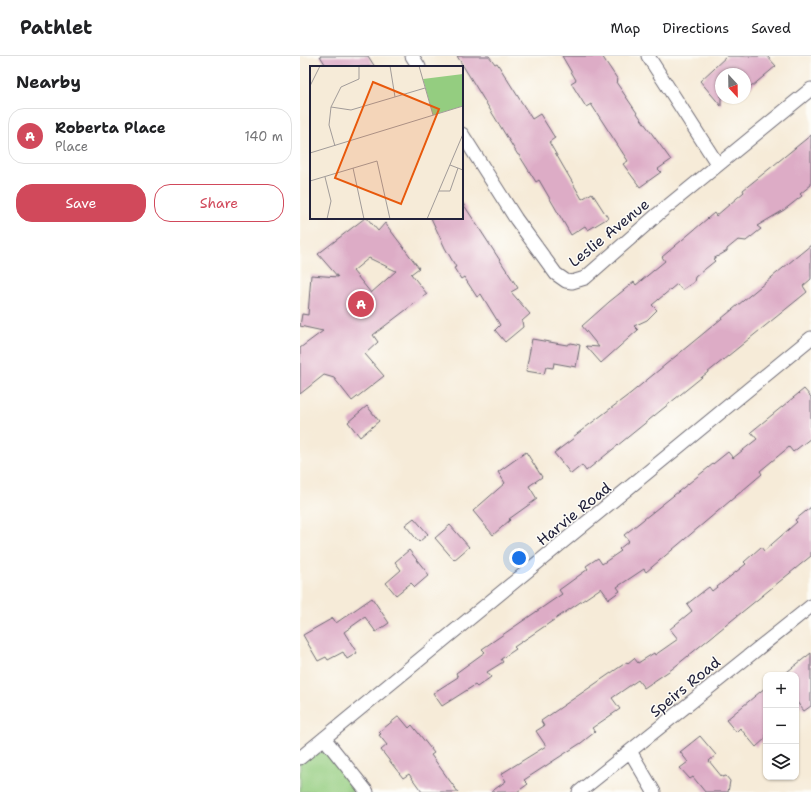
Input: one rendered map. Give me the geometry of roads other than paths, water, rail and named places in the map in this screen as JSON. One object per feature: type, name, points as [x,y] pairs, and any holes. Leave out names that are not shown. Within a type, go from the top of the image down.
[{"type":"street","points":[[412,56],[418,66]]},
{"type":"street","points":[[648,56],[718,165]]},
{"type":"street","name":"Leslie Avenue","points":[[463,136],[516,219],[552,269],[566,281],[572,282],[585,278],[718,165],[811,89]]},
{"type":"street","name":"Harvie Road","points":[[300,758],[811,338]]},
{"type":"street","name":"Speirs Road","points":[[579,792],[811,606]]},
{"type":"street","points":[[324,738],[367,792]]},
{"type":"street","points":[[630,751],[654,792]]},
{"type":"place","name":"Roberta Place","points":[[361,304]]}]
